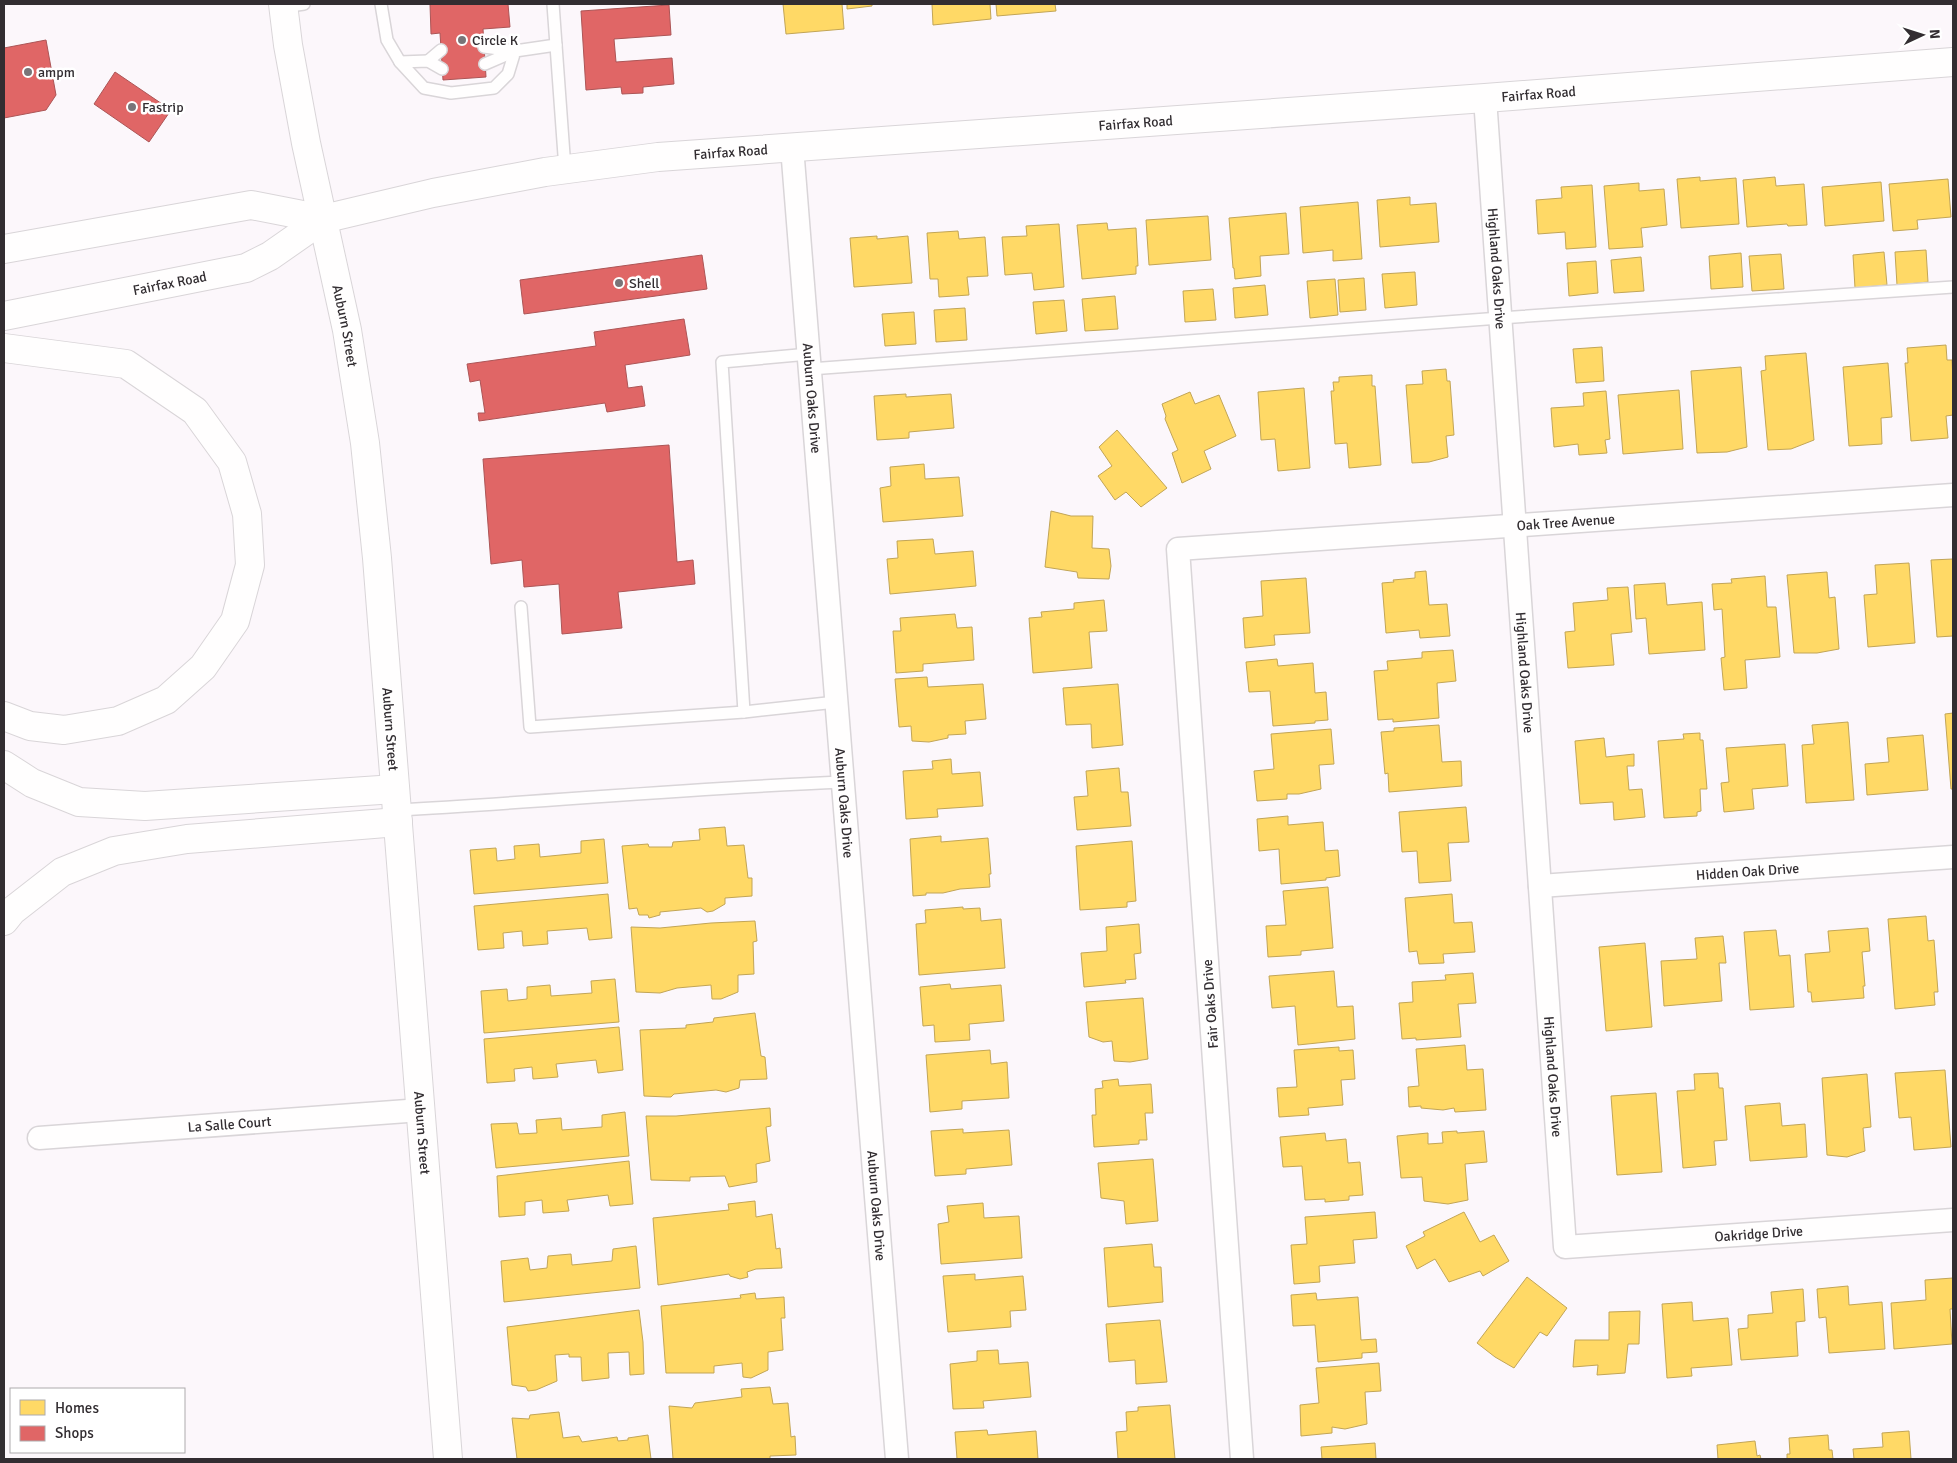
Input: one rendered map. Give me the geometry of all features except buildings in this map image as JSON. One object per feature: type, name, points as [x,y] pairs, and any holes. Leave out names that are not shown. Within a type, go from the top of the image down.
[{"type":"main road","name":"Auburn Street","points":[[290,5],[306,143],[347,330],[365,442],[377,558],[448,1459]]},
{"type":"main road","name":"Fairfax Road","points":[[4,316],[246,268],[270,256],[323,219],[433,193],[565,170],[658,157],[1485,98],[1953,62]]},
{"type":"main road","name":"Fairfax Road","points":[[4,248],[251,205],[323,219]]},
{"type":"main road","points":[[4,348],[126,364],[195,411],[232,462],[247,514],[250,566],[235,621],[203,668],[166,700],[118,721],[64,730],[30,726],[4,716]]},
{"type":"main road","points":[[4,765],[32,783],[79,802],[135,806],[397,807]]},
{"type":"main road","points":[[4,921],[12,911],[62,872],[114,851],[397,807]]},
{"type":"street","name":"Highland Oaks Drive","points":[[1485,98],[1565,1247]]},
{"type":"street","name":"Auburn Oaks Drive","points":[[792,147],[897,1459]]},
{"type":"street","name":"Oak Tree Avenue","points":[[1178,549],[1953,495]]},
{"type":"street","name":"Fair Oaks Drive","points":[[1178,549],[1242,1459]]},
{"type":"street","name":"Hidden Oak Drive","points":[[1540,886],[1953,857]]},
{"type":"street","name":"La Salle Court","points":[[39,1138],[421,1110]]},
{"type":"street","name":"Oakridge Drive","points":[[1565,1247],[1953,1220]]},
{"type":"lane","points":[[381,4],[387,40],[400,62],[424,88],[451,93],[494,88],[508,74],[515,51]]},
{"type":"lane","points":[[553,4],[565,170]]},
{"type":"lane","points":[[485,64],[515,51],[556,45]]},
{"type":"lane","points":[[484,46],[515,51]]},
{"type":"lane","points":[[400,62],[428,60],[441,50]]},
{"type":"lane","points":[[428,60],[442,69]]},
{"type":"lane","points":[[744,712],[722,362],[809,362],[1953,287]]},
{"type":"lane","points":[[521,607],[530,728],[744,712],[836,702]]},
{"type":"lane","points":[[397,807],[529,802],[758,785],[843,782]]},
{"type":"place","name":"Circle K","points":[[462,40]]},
{"type":"place","name":"ampm","points":[[28,72]]},
{"type":"place","name":"Fastrip","points":[[132,107]]},
{"type":"place","name":"Shell","points":[[619,283]]}]
